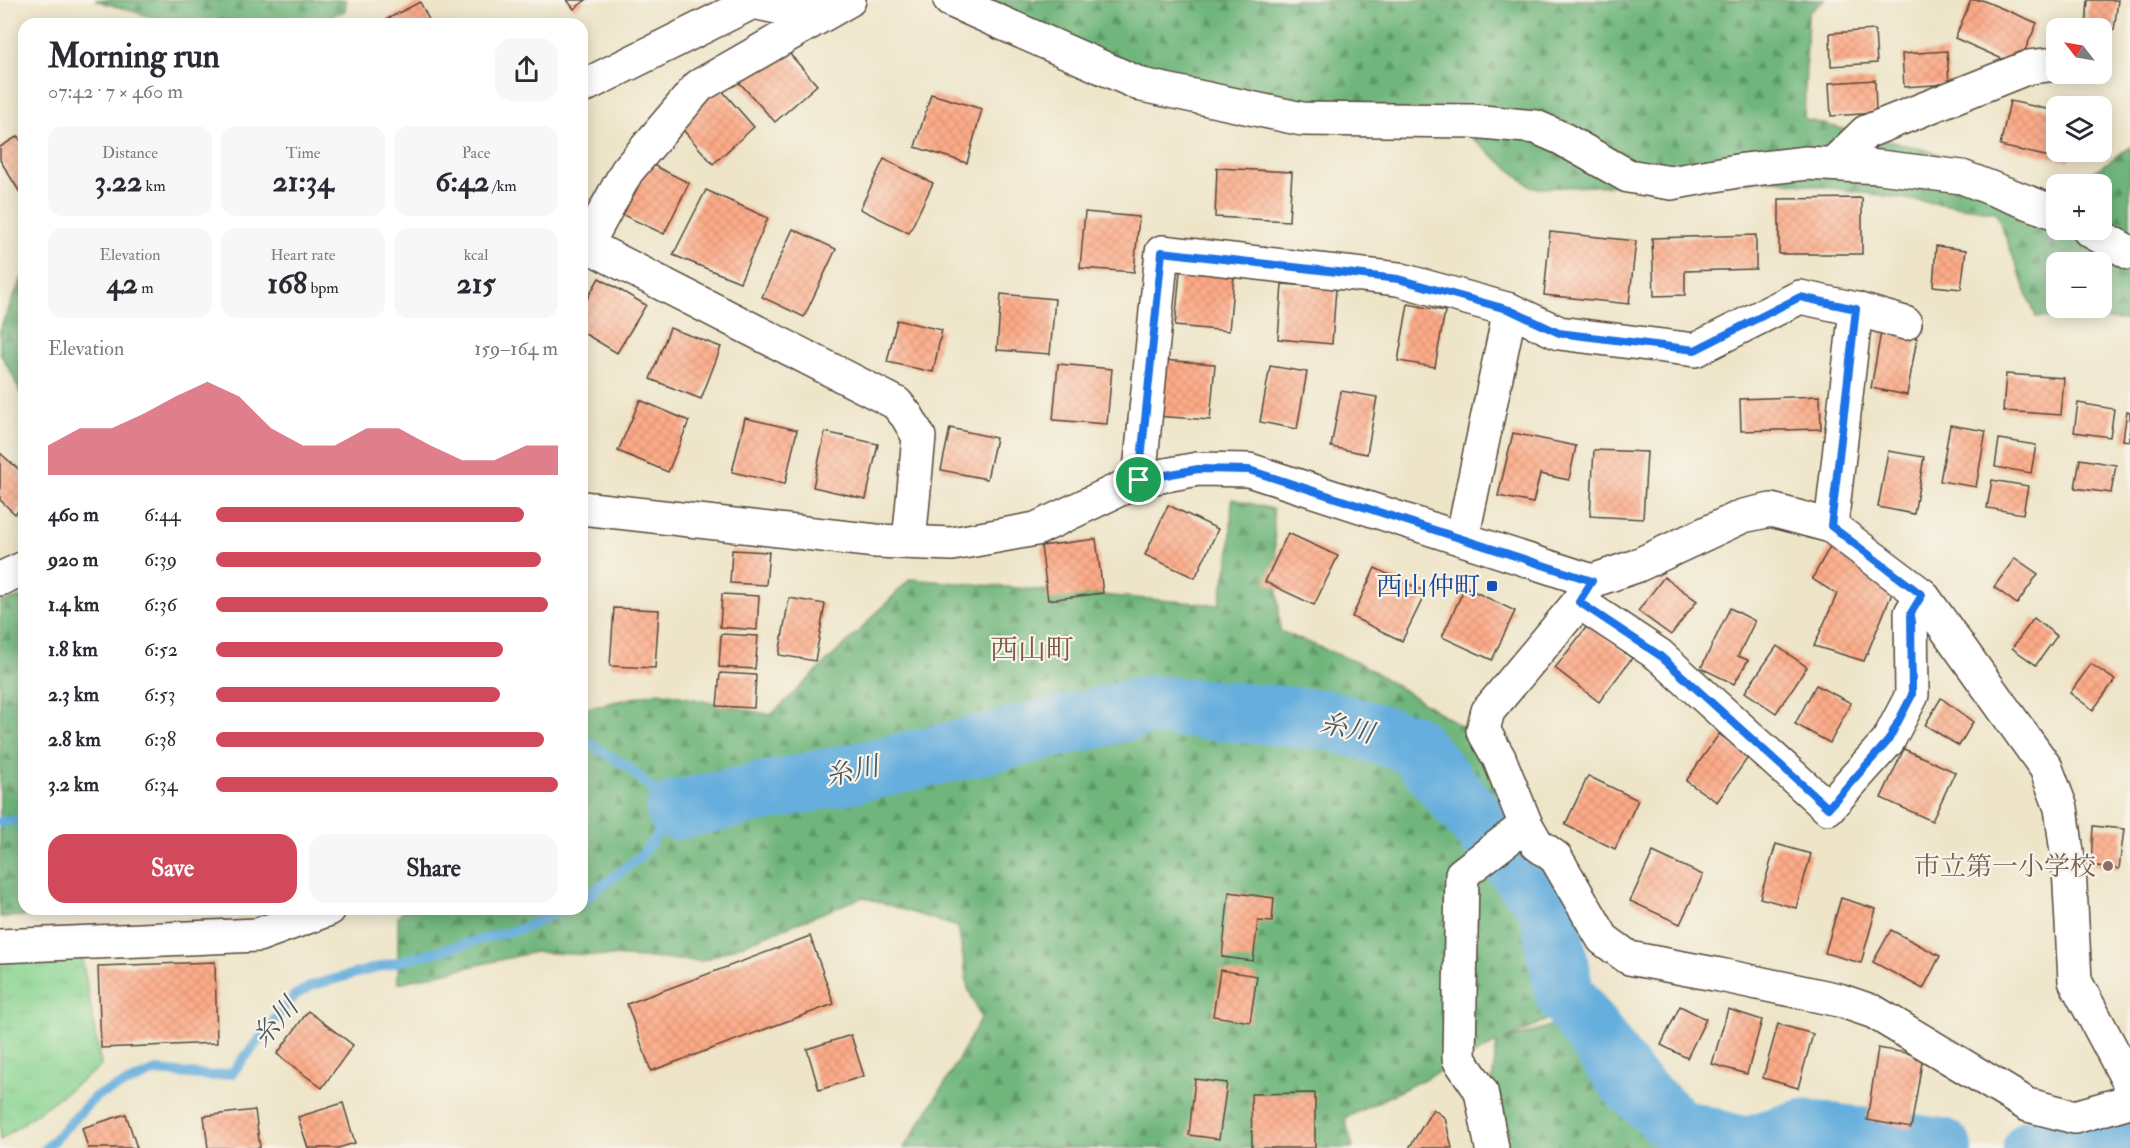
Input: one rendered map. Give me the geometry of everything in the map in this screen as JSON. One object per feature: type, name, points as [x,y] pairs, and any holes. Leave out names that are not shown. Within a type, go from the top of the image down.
[{"type":"street","points":[[588,239],[627,171],[699,86],[849,0]]},
{"type":"street","points":[[950,0],[1142,86],[1302,118],[1472,121],[1536,127],[1561,138],[1628,176],[1671,183],[1806,163],[1879,167],[1962,177],[2046,209]]},
{"type":"street","points":[[588,84],[753,2],[818,16]]},
{"type":"street","points":[[1833,164],[1866,132],[2029,67],[2046,65]]},
{"type":"street","points":[[2107,240],[2130,253]]},
{"type":"street","points":[[588,248],[896,403],[907,416],[919,437],[909,542]]},
{"type":"street","points":[[1139,480],[1162,252],[1398,279],[1510,310],[1559,333],[1695,350],[1800,297],[1856,309],[1905,323]]},
{"type":"street","points":[[1831,526],[1856,309]]},
{"type":"street","points":[[1462,539],[1510,310]]},
{"type":"street","points":[[588,509],[876,541],[952,544],[1036,529],[1139,480],[1198,469],[1249,470],[1462,539],[1586,592],[1828,808],[1888,741],[1912,695],[1911,613],[1922,595]]},
{"type":"street","points":[[2130,1084],[2075,981],[2069,867],[2061,808],[2046,768],[1922,595],[1831,526],[1771,510],[1743,516],[1586,592],[1488,711],[1483,730],[1499,758],[1526,825],[1537,844],[1556,858],[1603,939],[1629,958],[1839,1000],[1874,1012],[2028,1105],[2075,1117],[2130,1101]]},
{"type":"street","points":[[0,579],[18,571]]},
{"type":"street","points":[[1492,1148],[1481,1091],[1459,1059],[1462,874],[1526,825]]},
{"type":"street","points":[[0,946],[258,935],[313,915]]},
{"type":"green space","points":[[95,0],[346,0],[345,11],[325,18],[154,18]]},
{"type":"green space","points":[[978,0],[1824,0],[1808,13],[1804,119],[1929,151],[2046,191],[2046,240],[2112,240],[2112,174],[2090,174],[2108,162],[2112,162],[2112,159],[2130,147],[2130,320],[2067,318],[2112,318],[2112,252],[2046,252],[2046,317],[2036,317],[1996,212],[1775,180],[1533,188],[1439,112],[1167,91]]},
{"type":"green space","points":[[18,287],[18,388],[0,353],[0,329]]},
{"type":"green space","points":[[1232,499],[1273,509],[1280,631],[1363,665],[1496,748],[1592,997],[1504,1041],[1580,1016],[1685,1148],[1492,1148],[1487,1119],[1497,1043],[1345,1118],[1353,1148],[904,1148],[944,1085],[981,1018],[968,988],[958,927],[863,897],[701,961],[535,952],[398,983],[400,915],[588,915],[588,708],[659,692],[771,715],[910,579],[1219,605],[1230,553]]},
{"type":"green space","points":[[18,598],[18,915],[54,915],[0,917],[0,602]]},
{"type":"green space","points":[[77,931],[101,1066],[0,1140],[0,948]]},
{"type":"green space","points":[[1859,1137],[1963,1140],[1971,1148],[1760,1148]]},
{"type":"building","points":[[567,0],[586,0],[574,9]]},
{"type":"building","points":[[1971,0],[1982,0],[2037,23],[2018,66],[1955,38]]},
{"type":"building","points":[[2088,0],[2118,0],[2114,30],[2112,30],[2112,18],[2087,18]]},
{"type":"building","points":[[420,2],[428,18],[389,18]]},
{"type":"building","points":[[1875,30],[1877,63],[1831,66],[1830,33]]},
{"type":"building","points":[[781,44],[817,85],[775,122],[739,82]]},
{"type":"building","points":[[1947,51],[1949,84],[1904,87],[1902,54]]},
{"type":"building","points":[[1875,80],[1876,113],[1831,116],[1829,83]]},
{"type":"building","points":[[718,86],[754,127],[713,164],[677,123]]},
{"type":"building","points":[[931,94],[982,109],[967,163],[915,147]]},
{"type":"building","points":[[2010,101],[2046,109],[2046,156],[2000,146]]},
{"type":"building","points":[[18,136],[18,189],[0,160],[0,147]]},
{"type":"building","points":[[884,159],[933,183],[909,233],[860,209]]},
{"type":"building","points":[[649,163],[689,183],[664,234],[623,215]]},
{"type":"building","points":[[1217,168],[1292,172],[1289,221],[1215,217]]},
{"type":"building","points":[[706,190],[768,218],[740,282],[673,255]]},
{"type":"building","points":[[1862,198],[1862,254],[1779,254],[1779,199]]},
{"type":"building","points":[[1085,212],[1139,217],[1134,272],[1080,268]]},
{"type":"building","points":[[793,229],[836,249],[804,317],[762,297]]},
{"type":"building","points":[[1550,232],[1636,241],[1629,304],[1544,295]]},
{"type":"building","points":[[1756,235],[1756,269],[1685,271],[1685,295],[1654,296],[1652,238]]},
{"type":"building","points":[[1936,246],[1966,250],[1961,289],[1933,286]]},
{"type":"building","points":[[1180,271],[1234,275],[1229,331],[1175,326]]},
{"type":"building","points":[[599,278],[646,305],[617,353],[588,336],[588,297]]},
{"type":"building","points":[[1282,284],[1336,288],[1332,344],[1278,339]]},
{"type":"building","points":[[1001,294],[1055,299],[1050,354],[997,350]]},
{"type":"building","points":[[1408,304],[1445,311],[1435,367],[1398,361]]},
{"type":"building","points":[[897,320],[942,330],[933,372],[887,362]]},
{"type":"building","points":[[670,328],[721,347],[701,399],[650,379]]},
{"type":"building","points":[[1881,332],[1917,338],[1907,395],[1871,388]]},
{"type":"building","points":[[1161,360],[1215,364],[1210,420],[1156,416]]},
{"type":"building","points":[[1058,364],[1112,369],[1107,424],[1053,420]]},
{"type":"building","points":[[1270,366],[1307,372],[1297,429],[1260,422]]},
{"type":"building","points":[[2006,374],[2064,378],[2061,415],[2003,411]]},
{"type":"building","points":[[1341,391],[1377,397],[1367,454],[1331,447]]},
{"type":"building","points":[[1820,396],[1821,429],[1741,431],[1740,399]]},
{"type":"building","points":[[640,400],[689,421],[668,472],[618,451]]},
{"type":"building","points":[[2078,403],[2114,409],[2110,437],[2074,432]]},
{"type":"building","points":[[2127,411],[2130,412],[2130,441],[2123,440]]},
{"type":"building","points":[[745,418],[797,430],[785,484],[732,472]]},
{"type":"building","points":[[1950,425],[1986,431],[1976,487],[1940,481]]},
{"type":"building","points":[[950,428],[996,438],[987,479],[941,470]]},
{"type":"building","points":[[825,432],[878,444],[866,499],[813,487]]},
{"type":"building","points":[[1513,433],[1576,446],[1569,480],[1540,474],[1533,503],[1498,496]]},
{"type":"building","points":[[1999,439],[2036,445],[2031,473],[1995,467]]},
{"type":"building","points":[[1594,450],[1647,452],[1643,519],[1590,516]]},
{"type":"building","points":[[1888,451],[1924,457],[1914,514],[1878,507]]},
{"type":"building","points":[[0,453],[18,469],[18,511],[15,514],[0,500]]},
{"type":"building","points":[[2080,459],[2116,465],[2111,493],[2075,488]]},
{"type":"building","points":[[1992,480],[2028,486],[2023,514],[1987,508]]},
{"type":"building","points":[[1168,505],[1218,529],[1195,578],[1145,555]]},
{"type":"building","points":[[1288,533],[1338,556],[1314,605],[1265,582]]},
{"type":"building","points":[[1096,539],[1103,593],[1048,600],[1041,546]]},
{"type":"building","points":[[1832,543],[1893,591],[1864,661],[1814,646],[1837,594],[1812,579]]},
{"type":"building","points":[[732,550],[769,552],[766,585],[730,583]]},
{"type":"building","points":[[2015,558],[2038,574],[2017,604],[1994,587]]},
{"type":"building","points":[[1375,568],[1426,592],[1402,641],[1352,617]]},
{"type":"building","points":[[1664,577],[1697,601],[1671,635],[1638,611]]},
{"type":"building","points":[[1465,587],[1515,611],[1492,660],[1442,637]]},
{"type":"building","points":[[722,594],[759,596],[757,630],[720,627]]},
{"type":"building","points":[[789,598],[825,604],[815,661],[779,655]]},
{"type":"building","points":[[614,608],[659,610],[655,668],[610,666]]},
{"type":"building","points":[[1730,608],[1755,621],[1738,656],[1748,660],[1734,684],[1701,668]]},
{"type":"building","points":[[2034,618],[2057,636],[2036,665],[2012,648]]},
{"type":"building","points":[[1588,625],[1632,658],[1599,702],[1555,668]]},
{"type":"building","points":[[721,634],[758,636],[755,669],[719,667]]},
{"type":"building","points":[[1777,646],[1807,667],[1776,713],[1745,692]]},
{"type":"building","points":[[2091,664],[2115,680],[2093,710],[2070,693]]},
{"type":"building","points":[[720,673],[756,675],[754,708],[717,706]]},
{"type":"building","points":[[1816,685],[1851,703],[1830,743],[1795,724]]},
{"type":"building","points":[[1941,698],[1973,722],[1959,746],[1925,725]]},
{"type":"building","points":[[1719,734],[1749,756],[1717,802],[1686,781]]},
{"type":"building","points":[[1904,749],[1955,772],[1932,821],[1881,798]]},
{"type":"building","points":[[1588,776],[1638,800],[1615,849],[1565,825]]},
{"type":"building","points":[[2093,826],[2124,829],[2119,869],[2091,865]]},
{"type":"building","points":[[1776,844],[1811,854],[1796,908],[1760,898]]},
{"type":"building","points":[[1653,852],[1703,875],[1680,924],[1630,901]]},
{"type":"building","points":[[1229,892],[1274,898],[1272,922],[1258,921],[1253,961],[1222,957]]},
{"type":"building","points":[[1841,898],[1876,909],[1861,963],[1825,953]]},
{"type":"building","points":[[1891,930],[1940,956],[1923,989],[1873,962]]},
{"type":"building","points":[[810,936],[834,1004],[651,1071],[627,1004]]},
{"type":"building","points":[[215,962],[217,1043],[101,1048],[98,966]]},
{"type":"building","points":[[1220,970],[1257,976],[1250,1022],[1213,1016]]},
{"type":"building","points":[[1680,1006],[1706,1019],[1687,1058],[1661,1045]]},
{"type":"building","points":[[1728,1009],[1762,1020],[1747,1074],[1712,1064]]},
{"type":"building","points":[[308,1011],[353,1045],[322,1088],[277,1054]]},
{"type":"building","points":[[1778,1024],[1813,1034],[1798,1088],[1763,1078]]},
{"type":"building","points":[[851,1035],[864,1076],[819,1090],[807,1049]]},
{"type":"building","points":[[1878,1048],[1923,1056],[1911,1128],[1867,1120]]},
{"type":"building","points":[[1195,1079],[1227,1083],[1219,1139],[1189,1135]]},
{"type":"building","points":[[1315,1093],[1315,1148],[1252,1148],[1251,1094]]},
{"type":"building","points":[[343,1103],[355,1143],[338,1148],[308,1148],[298,1117]]},
{"type":"building","points":[[1433,1109],[1445,1118],[1452,1148],[1409,1148]]},
{"type":"building","points":[[255,1110],[260,1148],[208,1148],[204,1116]]},
{"type":"building","points":[[126,1114],[137,1148],[88,1148],[82,1128]]},
{"type":"waterway","name":"糸川","points":[[676,810],[907,762],[1152,705],[1329,720],[1412,744],[1548,905],[1564,993],[1628,1082],[1678,1128],[1745,1147],[1802,1129],[1942,1148]]},
{"type":"waterway","name":"糸川","points":[[588,743],[628,767],[676,810],[640,857],[588,896]]},
{"type":"waterway","points":[[0,822],[18,820]]},
{"type":"waterway","name":"糸川","points":[[46,1148],[96,1096],[156,1071],[212,1076],[232,1073],[295,995],[313,985],[523,928],[551,915]]},
{"type":"waterway","name":"糸川","points":[[2033,1148],[2130,1136]]},
{"type":"place","name":"西山仲町","points":[[1492,586]]},
{"type":"place","name":"市立第一小学校","points":[[2108,866]]},
{"type":"district","name":"西山町","points":[[1032,649]]},
{"type":"route","points":[[1162,252],[1398,279],[1510,310],[1559,333],[1695,350],[1800,297],[1856,309],[1831,526],[1922,595],[1911,613],[1912,695],[1888,741],[1828,808],[1659,655],[1579,602],[1592,581],[1249,470],[1198,469],[1139,480],[1162,252]]}]
